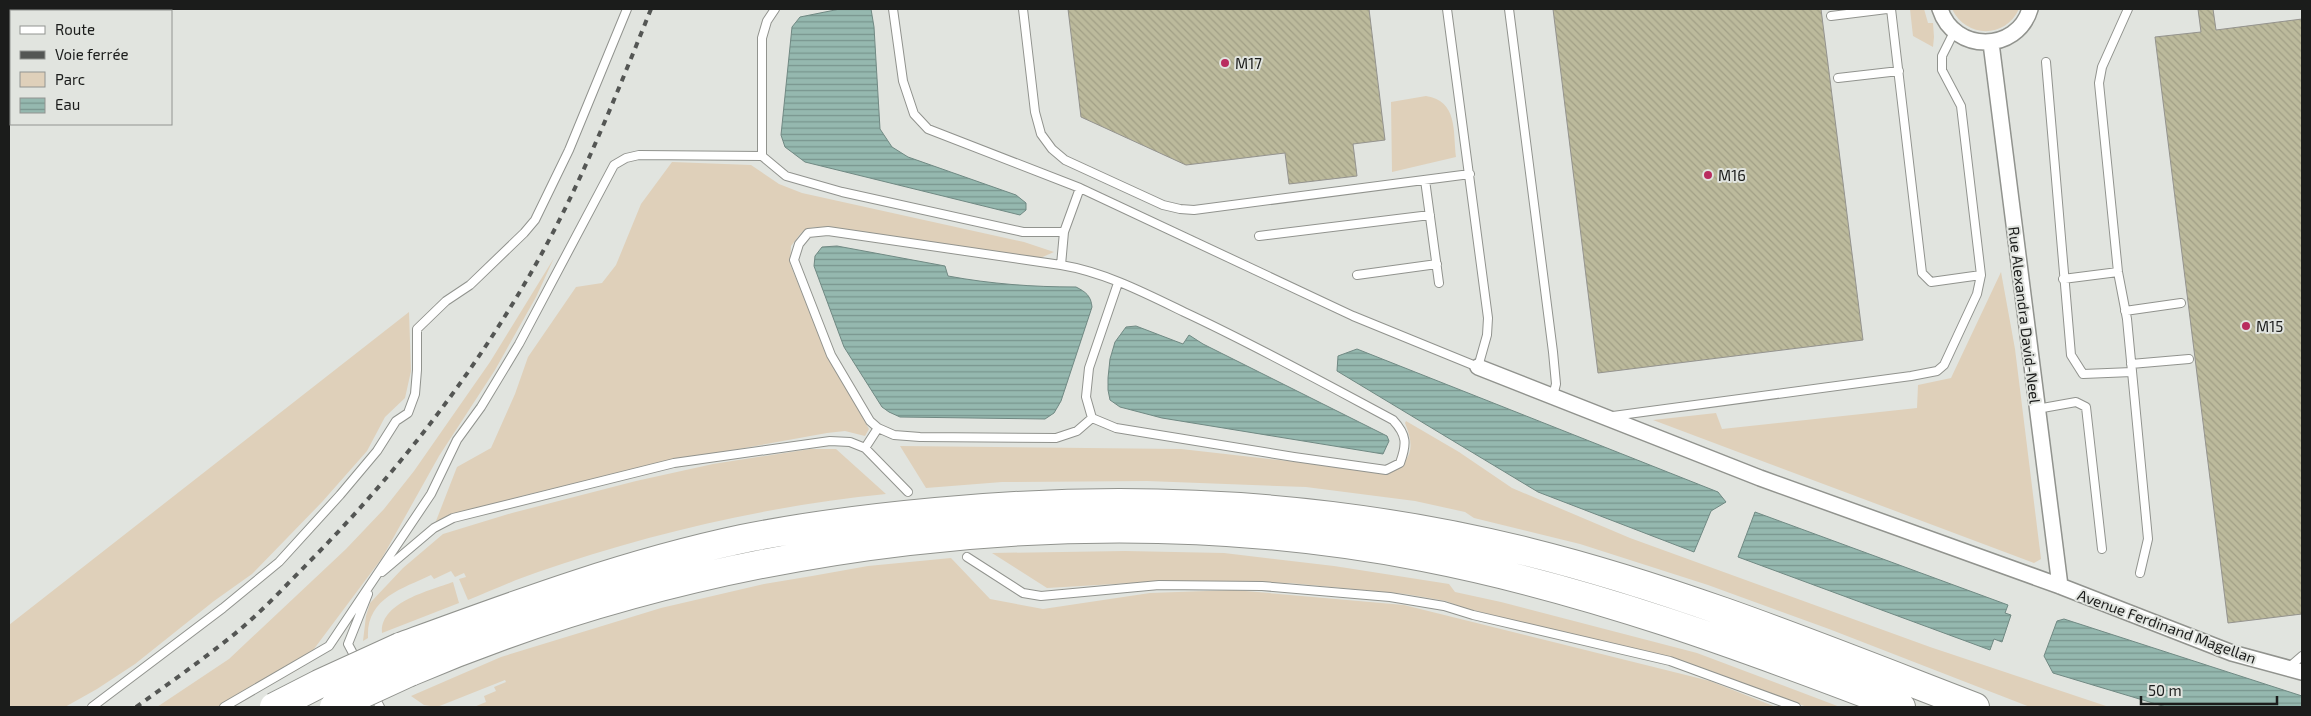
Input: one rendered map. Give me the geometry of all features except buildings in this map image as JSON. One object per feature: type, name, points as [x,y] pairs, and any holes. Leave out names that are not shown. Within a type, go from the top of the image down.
[{"type":"highway","points":[[274,707],[319,684],[400,648],[562,588],[628,568],[742,539],[858,519],[1072,502],[1202,504],[1310,513],[1417,528],[1528,552],[1658,589],[1766,626],[1975,707]]},
{"type":"highway","points":[[334,707],[410,672],[552,619],[637,592],[748,566],[859,547],[972,535],[1079,528],[1202,532],[1308,539],[1431,559],[1524,580],[1643,613],[1757,652],[1901,707]]},
{"type":"street","points":[[1940,9],[1954,32],[1970,40],[1991,43],[2011,36],[2027,19],[2030,9]]},
{"type":"street","name":"Rue Alexandra David-Neel","points":[[1991,43],[2060,586]]},
{"type":"street","name":"Avenue Ferdinand Magellan","points":[[1478,367],[1760,478],[2060,586],[2232,653],[2295,670]]},
{"type":"lane","points":[[92,707],[223,608],[278,562],[378,451],[396,421],[408,413],[415,394],[417,329],[446,301],[470,286],[535,220],[569,150],[628,9]]},
{"type":"lane","points":[[762,156],[762,38],[767,21],[775,9]]},
{"type":"lane","points":[[893,9],[903,81],[914,114],[928,129],[1080,188],[1353,316],[1478,367],[1487,335],[1488,318],[1447,9]]},
{"type":"lane","points":[[1022,9],[1035,112],[1040,134],[1052,149],[1065,160],[1163,205],[1180,210],[1194,210],[1470,174]]},
{"type":"lane","points":[[1509,9],[1553,352],[1556,384],[1553,396]]},
{"type":"lane","points":[[1831,16],[1887,9]]},
{"type":"lane","points":[[1891,9],[1922,273],[1931,282],[1981,275]]},
{"type":"lane","points":[[2128,9],[2102,67],[2099,83],[2118,272],[2132,368],[2148,539],[2140,573]]},
{"type":"lane","points":[[1606,417],[1705,406],[1936,371],[1944,365],[1977,294],[1981,275],[1961,106],[1942,70],[1942,56],[1954,32]]},
{"type":"lane","points":[[2046,62],[2071,355],[2083,374],[2189,359]]},
{"type":"lane","points":[[1838,78],[1899,71]]},
{"type":"lane","points":[[224,707],[329,646],[431,494],[457,440],[481,407],[519,344],[614,165],[626,158],[639,155],[762,156],[786,176],[842,192],[1023,232],[1064,232]]},
{"type":"lane","points":[[1425,180],[1439,283]]},
{"type":"lane","points":[[1061,265],[1064,232],[1080,188]]},
{"type":"lane","points":[[1259,236],[1430,215]]},
{"type":"lane","points":[[828,231],[1084,269],[1156,298],[1250,343],[1393,420],[1403,431],[1405,449],[1400,463],[1386,470],[1147,434],[1116,428],[1092,418],[1077,431],[1056,438],[920,437],[894,435],[878,428],[870,421],[831,355],[794,260],[799,244],[808,233],[828,231]]},
{"type":"lane","points":[[1357,275],[1437,264]]},
{"type":"lane","points":[[2064,279],[2118,272]]},
{"type":"lane","points":[[1092,418],[1086,397],[1088,368],[1118,283]]},
{"type":"lane","points":[[2125,311],[2181,303]]},
{"type":"lane","points":[[2037,408],[2076,402],[2086,407],[2102,549]]},
{"type":"lane","points":[[865,448],[878,428]]},
{"type":"lane","points":[[364,676],[348,644],[374,578],[434,528],[453,518],[674,463],[830,441],[850,442],[865,448],[908,492]]},
{"type":"lane","points":[[967,557],[1023,593],[1041,596],[1159,585],[1262,586],[1390,597],[1444,606],[1473,616],[1670,661],[1796,707]]},
{"type":"lane","points":[[2295,670],[2302,656]]},
{"type":"lane","points":[[368,684],[380,707]]},
{"type":"green space","points":[[1910,9],[1924,9],[1928,23],[1933,23],[1933,47],[1913,36]]},
{"type":"green space","points":[[1952,9],[2019,9],[2013,19],[2005,26],[1985,31],[1976,30],[1966,25],[1958,19]]},
{"type":"green space","points":[[1426,96],[1444,104],[1449,111],[1454,128],[1456,157],[1392,172],[1391,102]]},
{"type":"green space","points":[[672,162],[751,165],[779,184],[802,193],[1024,242],[1054,252],[1038,259],[818,227],[809,228],[801,233],[791,246],[790,264],[827,353],[869,429],[865,436],[845,431],[827,433],[650,465],[522,496],[436,521],[457,467],[491,448],[515,394],[528,357],[576,287],[602,283],[616,265],[641,204]]},
{"type":"green space","points":[[554,258],[536,297],[495,370],[439,456],[382,558],[299,669],[230,707],[157,707],[229,659],[346,549],[384,509],[414,471],[490,362]]},
{"type":"green space","points":[[2001,272],[2015,349],[2041,559],[2034,563],[1653,420],[1716,413],[1722,429],[1917,408],[1918,385],[1951,378]]},
{"type":"green space","points":[[409,312],[411,371],[405,398],[385,417],[367,451],[322,502],[252,574],[214,601],[135,664],[65,707],[9,707],[9,625]]},
{"type":"green space","points":[[1406,421],[1459,452],[1512,488],[1630,538],[1930,647],[2109,707],[2030,707],[1829,629],[1708,585],[1580,544],[1474,518],[1465,512],[1415,501],[1306,487],[1147,481],[1002,482],[926,488],[900,446],[1181,449],[1387,472],[1402,464],[1410,453],[1411,446]]},
{"type":"green space","points":[[810,449],[836,449],[886,494],[799,505],[755,513],[622,545],[538,572],[468,600],[459,579],[466,577],[464,573],[455,577],[451,571],[434,579],[431,575],[398,591],[379,604],[369,624],[368,638],[363,641],[366,616],[370,603],[403,568],[443,534],[512,513],[636,481],[713,464]]},
{"type":"green space","points":[[1125,551],[1224,553],[1334,566],[1449,584],[1455,592],[1501,602],[1697,653],[1840,707],[1807,707],[1672,659],[1464,608],[1446,601],[1405,594],[1289,583],[1166,581],[1047,588],[992,553]]},
{"type":"green space","points":[[951,558],[990,599],[1043,609],[1150,593],[1234,590],[1404,605],[1710,681],[1776,707],[474,707],[486,702],[484,696],[496,691],[494,687],[506,682],[505,680],[437,707],[424,705],[411,696],[501,657],[661,608],[764,584],[868,566]]},
{"type":"green space","points":[[453,582],[459,603],[382,633],[383,622],[397,606],[419,594]]},
{"type":"water","points":[[840,9],[871,9],[874,27],[880,129],[892,147],[908,157],[1016,195],[1026,203],[1026,210],[1020,215],[805,162],[785,147],[781,135],[792,27],[800,17]]},
{"type":"water","points":[[837,246],[945,266],[948,276],[1012,284],[1076,287],[1085,293],[1089,297],[1092,307],[1061,401],[1054,413],[1045,419],[900,417],[882,407],[844,347],[814,266],[815,256],[822,247]]},
{"type":"water","points":[[1136,326],[1183,344],[1189,335],[1203,344],[1387,436],[1389,441],[1383,454],[1162,418],[1120,407],[1110,400],[1108,378],[1110,359],[1115,342],[1126,327]]},
{"type":"water","points":[[1357,349],[1718,492],[1726,502],[1711,511],[1694,552],[1538,492],[1337,371],[1338,356]]},
{"type":"water","points":[[1755,512],[2008,605],[2005,613],[2011,615],[2002,642],[1994,639],[1990,650],[1738,557]]},
{"type":"water","points":[[2064,619],[2302,696],[2302,707],[2166,707],[2053,673],[2044,656],[2057,621]]},
{"type":"railway","points":[[136,707],[243,627],[275,597],[376,490],[405,456],[459,385],[509,310],[566,207],[596,142],[651,9]]},
{"type":"place","name":"M17","points":[[1225,63]]},
{"type":"place","name":"M16","points":[[1708,175]]},
{"type":"place","name":"M15","points":[[2246,326]]}]
